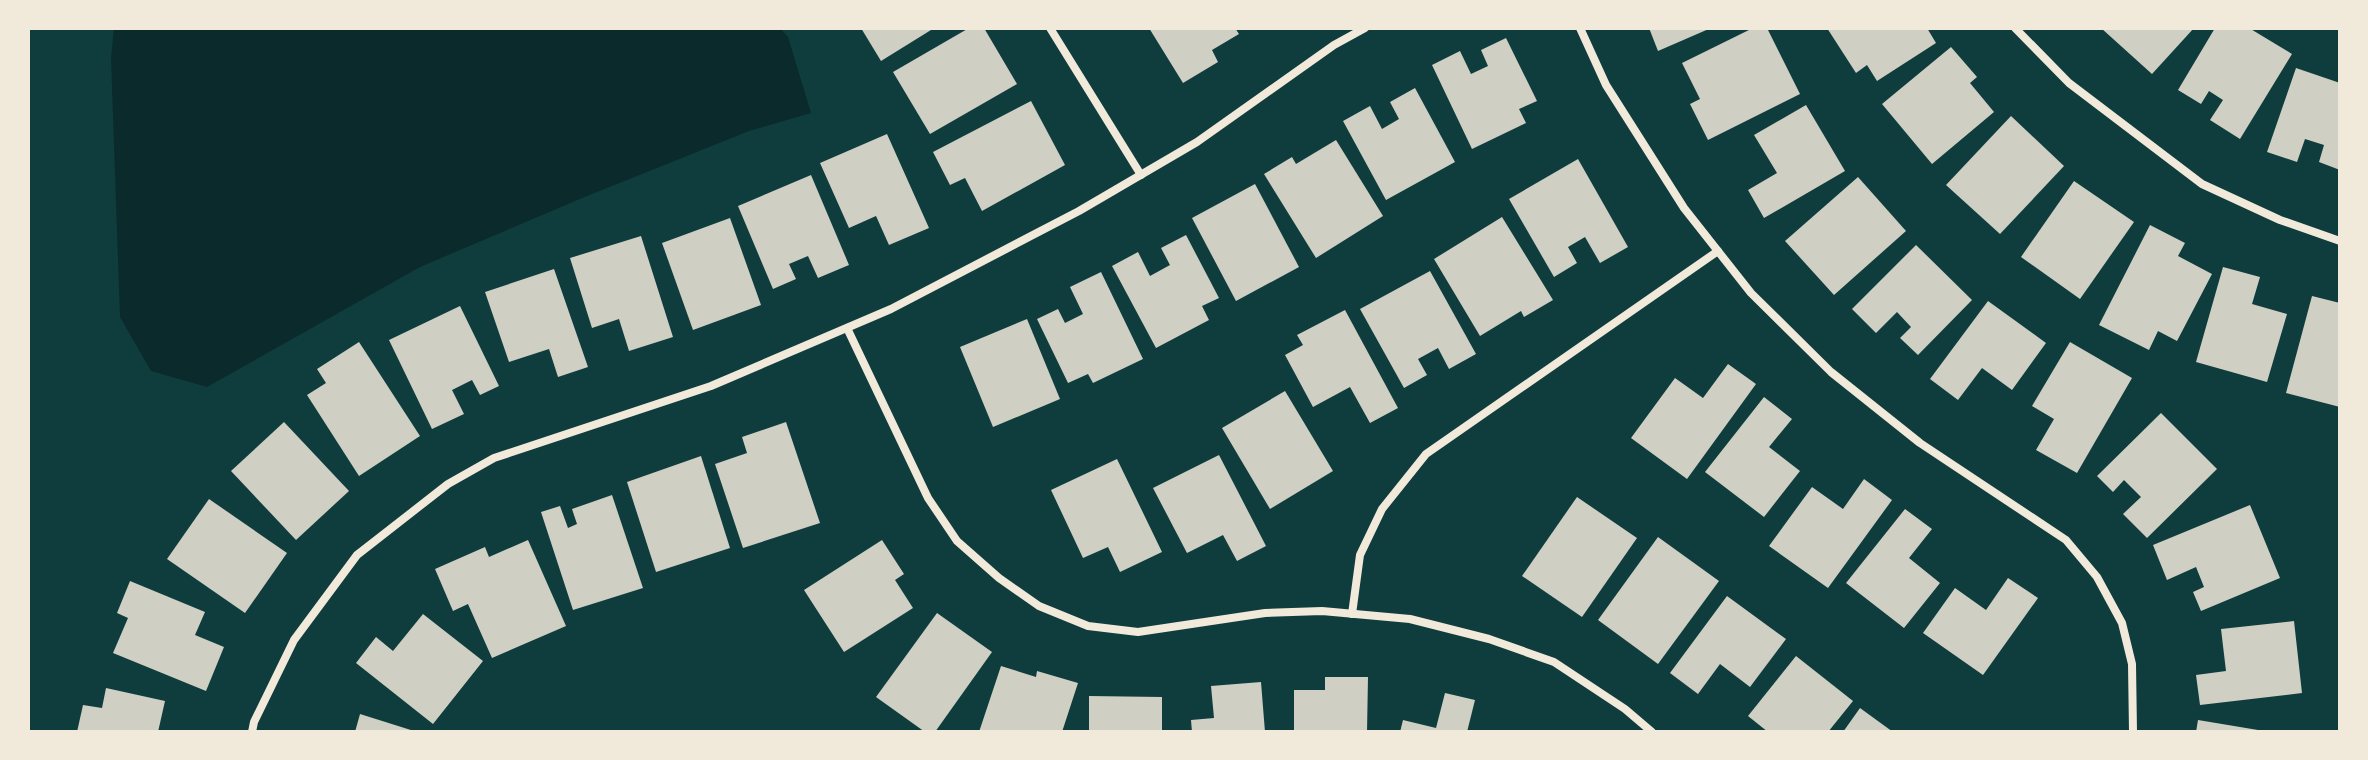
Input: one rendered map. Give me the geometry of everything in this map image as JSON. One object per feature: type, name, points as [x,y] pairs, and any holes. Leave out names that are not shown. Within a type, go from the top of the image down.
[{"type":"street","points":[[1050,28],[1141,175]]},
{"type":"street","points":[[252,732],[294,640],[357,555],[448,484],[494,458],[711,386],[904,302],[1079,211],[1197,142],[1334,45],[1365,28]]},
{"type":"street","points":[[1580,28],[1606,85],[1684,208],[1751,293],[1831,372],[1920,443],[2066,540],[2097,577],[2122,623],[2132,664],[2133,732]]},
{"type":"street","points":[[2015,28],[2069,83],[2202,184],[2280,220],[2340,241]]},
{"type":"street","points":[[1352,614],[1360,555],[1382,509],[1426,454],[1718,251]]},
{"type":"street","points":[[847,328],[928,498],[957,541],[999,578],[1039,606],[1088,626],[1138,632],[1265,613],[1322,611],[1410,619],[1489,639],[1554,662],[1625,709],[1652,732]]},
{"type":"water","points":[[114,28],[780,28],[788,37],[811,113],[749,131],[420,267],[207,387],[151,371],[120,317],[111,58]]},
{"type":"building","points":[[861,28],[930,28],[931,30],[881,61]]},
{"type":"building","points":[[969,28],[984,28],[1017,84],[930,134],[893,72]]},
{"type":"building","points":[[1149,28],[1235,28],[1239,34],[1212,50],[1218,62],[1183,83]]},
{"type":"building","points":[[1649,28],[1711,28],[1658,51]]},
{"type":"building","points":[[1753,28],[1767,28],[1800,94],[1708,140],[1690,104],[1700,99],[1682,63]]},
{"type":"building","points":[[1827,28],[1927,28],[1936,43],[1877,81],[1867,65],[1856,73]]},
{"type":"building","points":[[2101,28],[2194,28],[2152,74]]},
{"type":"building","points":[[2215,28],[2249,28],[2292,54],[2240,139],[2210,120],[2223,100],[2209,91],[2201,104],[2178,90]]},
{"type":"building","points":[[1506,38],[1537,101],[1519,109],[1526,123],[1472,149],[1432,65],[1460,51],[1471,74],[1488,66],[1481,50]]},
{"type":"building","points":[[1951,47],[1977,77],[1970,83],[1994,112],[1932,164],[1882,104]]},
{"type":"building","points":[[2296,68],[2340,83],[2340,170],[2319,162],[2324,145],[2305,139],[2297,162],[2267,152]]},
{"type":"building","points":[[1415,88],[1455,162],[1386,200],[1343,121],[1370,106],[1382,129],[1399,119],[1390,102]]},
{"type":"building","points":[[1031,101],[1065,165],[982,211],[965,178],[950,185],[933,152]]},
{"type":"building","points":[[1806,105],[1845,171],[1764,218],[1748,190],[1777,173],[1754,135]]},
{"type":"building","points":[[2011,116],[2064,166],[2000,234],[1946,185]]},
{"type":"building","points":[[887,134],[929,228],[889,245],[876,216],[849,228],[820,163]]},
{"type":"building","points":[[1336,140],[1383,216],[1316,258],[1264,174],[1292,157],[1296,164]]},
{"type":"building","points":[[1578,159],[1628,247],[1600,263],[1585,237],[1568,247],[1577,263],[1554,277],[1509,199]]},
{"type":"building","points":[[811,175],[849,265],[818,278],[808,256],[789,264],[796,279],[773,289],[738,206]]},
{"type":"building","points":[[1858,177],[1906,231],[1834,295],[1785,241]]},
{"type":"building","points":[[2074,181],[2134,222],[2080,299],[2021,257]]},
{"type":"building","points":[[1255,184],[1299,267],[1236,301],[1192,218]]},
{"type":"building","points":[[1502,217],[1553,300],[1524,317],[1521,311],[1480,336],[1434,259]]},
{"type":"building","points":[[730,218],[761,305],[693,330],[662,243]]},
{"type":"building","points":[[2150,225],[2185,243],[2178,256],[2212,274],[2177,341],[2158,331],[2149,350],[2099,325]]},
{"type":"building","points":[[1186,235],[1219,298],[1202,306],[1209,320],[1156,348],[1112,266],[1138,252],[1150,276],[1170,265],[1161,248]]},
{"type":"building","points":[[641,236],[673,337],[629,351],[619,319],[592,328],[570,258]]},
{"type":"building","points":[[1916,245],[1972,300],[1918,355],[1900,338],[1911,327],[1897,312],[1876,333],[1852,309]]},
{"type":"building","points":[[2223,267],[2260,277],[2252,304],[2287,314],[2267,382],[2196,362]]},
{"type":"building","points":[[554,269],[588,367],[558,377],[549,349],[509,362],[485,292]]},
{"type":"building","points":[[1430,271],[1476,354],[1449,369],[1438,348],[1418,359],[1427,375],[1404,388],[1360,309]]},
{"type":"building","points":[[1101,272],[1143,359],[1093,383],[1088,374],[1068,383],[1037,319],[1058,309],[1065,323],[1083,314],[1070,287]]},
{"type":"building","points":[[2312,296],[2340,303],[2340,407],[2286,393]]},
{"type":"building","points":[[1988,301],[2046,343],[2012,390],[1982,368],[1958,400],[1930,379]]},
{"type":"building","points":[[460,306],[499,386],[480,395],[472,380],[452,390],[464,414],[432,429],[389,340]]},
{"type":"building","points":[[1345,310],[1398,408],[1370,423],[1350,387],[1313,407],[1285,355],[1303,345],[1297,335]]},
{"type":"building","points":[[1027,319],[1060,399],[993,427],[960,347]]},
{"type":"building","points":[[359,342],[420,436],[359,476],[307,395],[326,383],[317,369]]},
{"type":"building","points":[[2070,342],[2132,378],[2077,473],[2036,450],[2054,419],[2032,406]]},
{"type":"building","points":[[1728,364],[1756,384],[1687,479],[1631,438],[1675,378],[1703,398]]},
{"type":"building","points":[[1285,391],[1333,471],[1270,509],[1222,428]]},
{"type":"building","points":[[1764,397],[1792,419],[1769,447],[1800,471],[1764,517],[1705,472]]},
{"type":"building","points":[[2161,413],[2217,469],[2147,538],[2123,514],[2141,497],[2124,480],[2113,492],[2097,476]]},
{"type":"building","points":[[284,422],[349,491],[296,540],[231,471]]},
{"type":"building","points":[[786,422],[820,523],[743,548],[715,464],[747,453],[742,437]]},
{"type":"building","points":[[1219,455],[1266,546],[1237,561],[1223,535],[1187,553],[1153,488]]},
{"type":"building","points":[[701,456],[730,548],[656,572],[627,482]]},
{"type":"building","points":[[1117,459],[1162,552],[1120,572],[1108,547],[1083,558],[1051,490]]},
{"type":"building","points":[[1864,479],[1892,500],[1828,588],[1769,546],[1812,487],[1843,509]]},
{"type":"building","points":[[612,495],[643,588],[573,610],[541,512],[560,506],[568,528],[577,524],[572,509]]},
{"type":"building","points":[[1577,497],[1637,538],[1582,617],[1522,576]]},
{"type":"building","points":[[209,499],[287,553],[245,613],[167,559]]},
{"type":"building","points":[[2250,505],[2280,578],[2201,611],[2193,592],[2204,587],[2196,567],[2167,580],[2153,545]]},
{"type":"building","points":[[1905,509],[1932,529],[1909,558],[1940,583],[1904,628],[1846,583]]},
{"type":"building","points":[[1658,537],[1719,581],[1658,664],[1598,620]]},
{"type":"building","points":[[528,540],[566,626],[492,658],[468,604],[453,611],[435,569],[485,547],[489,557]]},
{"type":"building","points":[[882,540],[904,574],[895,580],[913,608],[844,652],[804,590]]},
{"type":"building","points":[[2008,578],[2038,598],[1983,675],[1923,633],[1955,588],[1986,610]]},
{"type":"building","points":[[130,581],[205,612],[195,635],[224,647],[206,691],[113,653],[128,618],[117,613]]},
{"type":"building","points":[[1727,596],[1786,639],[1750,687],[1720,664],[1698,694],[1670,673]]},
{"type":"building","points":[[937,613],[992,652],[935,732],[925,732],[876,697]]},
{"type":"building","points":[[423,614],[483,661],[433,724],[356,663],[376,637],[393,651]]},
{"type":"building","points":[[2294,621],[2302,693],[2200,705],[2196,675],[2226,671],[2221,629]]},
{"type":"building","points":[[1796,656],[1853,701],[1828,732],[1768,732],[1748,716]]},
{"type":"building","points":[[1001,666],[1036,677],[1037,671],[1078,683],[1062,732],[979,732]]},
{"type":"building","points":[[1325,677],[1368,677],[1367,732],[1294,732],[1294,690],[1325,690]]},
{"type":"building","points":[[1261,682],[1265,732],[1192,732],[1191,720],[1214,718],[1211,686]]},
{"type":"building","points":[[106,688],[165,701],[158,732],[77,732],[83,705],[102,708]]},
{"type":"building","points":[[1445,693],[1475,700],[1467,732],[1400,732],[1403,720],[1436,728]]},
{"type":"building","points":[[1089,696],[1162,697],[1162,732],[1089,732]]},
{"type":"building","points":[[1860,708],[1893,732],[1843,732]]},
{"type":"building","points":[[360,714],[414,731],[414,732],[355,732]]},
{"type":"building","points":[[2198,720],[2258,730],[2258,732],[2196,732]]}]
